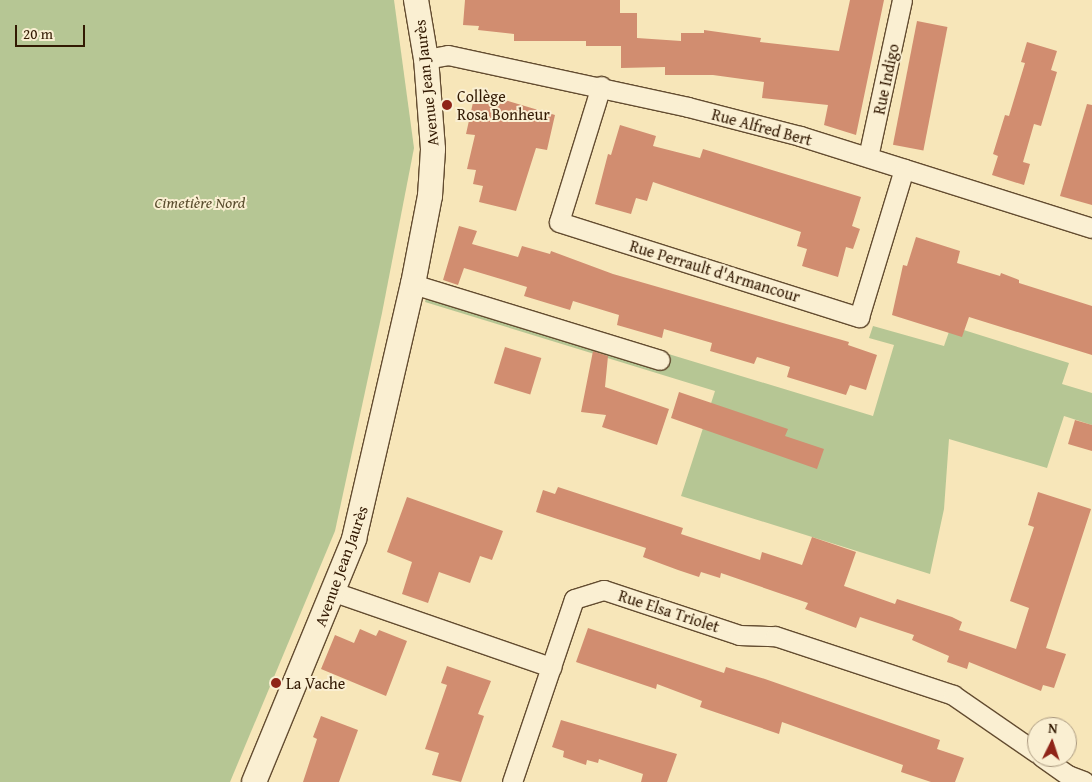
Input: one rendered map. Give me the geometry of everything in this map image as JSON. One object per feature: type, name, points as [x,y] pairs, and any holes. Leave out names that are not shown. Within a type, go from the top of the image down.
[{"type":"street","name":"Avenue Jean Jaurès","points":[[254,782],[334,592],[362,512],[413,284],[432,173],[432,122],[426,59],[416,0]]},
{"type":"street","name":"Rue Indigo","points":[[868,157],[902,0]]},
{"type":"street","name":"Rue Alfred Bert","points":[[426,59],[448,55],[601,86],[781,131],[1092,228]]},
{"type":"street","name":"Rue Perrault d'Armancour","points":[[601,86],[559,222],[859,316],[904,169]]},
{"type":"street","points":[[413,284],[660,360]]},
{"type":"street","name":"Rue Elsa Triolet","points":[[551,667],[574,599],[604,590],[739,635],[775,636],[952,695],[1027,747]]},
{"type":"street","points":[[334,592],[551,667],[512,782]]},
{"type":"street","points":[[1056,767],[1068,775],[1087,778]]},
{"type":"green space","name":"Cimetière Nord","points":[[0,0],[394,0],[414,148],[382,313],[335,531],[230,782],[0,782]]},
{"type":"green space","points":[[431,282],[873,416],[894,345],[869,338],[873,326],[944,346],[951,326],[1069,363],[1062,384],[1092,393],[1092,425],[1064,416],[1047,468],[949,439],[944,509],[930,574],[681,496],[715,391],[425,302]]},
{"type":"building","points":[[465,0],[620,0],[620,13],[637,13],[637,38],[681,41],[681,33],[704,33],[704,30],[761,38],[760,42],[839,51],[850,0],[884,0],[856,135],[824,125],[828,105],[762,98],[764,82],[713,75],[665,75],[665,67],[621,68],[621,46],[586,46],[586,41],[514,41],[514,34],[478,30],[479,26],[463,25]]},
{"type":"building","points":[[917,21],[947,27],[923,151],[893,145]]},
{"type":"building","points":[[1027,42],[1057,51],[1051,70],[1057,72],[1041,126],[1034,124],[1023,162],[1030,164],[1024,185],[992,175],[998,156],[993,154],[1005,115],[1009,116],[1025,63],[1021,62]]},
{"type":"building","points":[[474,98],[504,104],[505,100],[555,115],[547,150],[536,148],[516,211],[479,202],[483,186],[473,184],[476,170],[467,169],[475,135],[466,134]]},
{"type":"building","points":[[1087,104],[1092,105],[1092,205],[1060,196]]},
{"type":"building","points":[[620,125],[656,136],[653,146],[700,158],[703,149],[861,197],[852,226],[860,229],[853,249],[846,247],[838,277],[802,266],[807,249],[797,246],[801,232],[653,182],[647,201],[636,198],[631,214],[595,204],[608,154],[611,155]]},
{"type":"building","points":[[459,226],[477,231],[472,244],[518,257],[522,246],[550,254],[551,251],[613,274],[849,342],[848,345],[877,355],[866,390],[850,385],[846,395],[787,377],[790,367],[757,357],[754,364],[710,351],[712,343],[664,329],[662,338],[617,325],[619,315],[573,301],[570,310],[524,296],[527,287],[464,268],[458,285],[443,280]]},
{"type":"building","points":[[916,237],[960,251],[957,263],[1000,276],[1001,273],[1019,280],[1019,283],[1092,306],[1092,355],[969,317],[962,337],[892,315],[903,265],[907,266]]},
{"type":"building","points":[[505,347],[541,358],[530,394],[494,383]]},
{"type":"building","points":[[593,351],[608,356],[605,387],[669,409],[657,445],[602,427],[606,415],[581,412]]},
{"type":"building","points":[[679,392],[788,429],[785,436],[824,449],[817,469],[671,418]]},
{"type":"building","points":[[1075,420],[1092,425],[1092,451],[1068,444]]},
{"type":"building","points":[[558,487],[683,528],[681,534],[760,560],[762,552],[802,565],[812,537],[856,552],[844,586],[895,604],[897,599],[952,617],[962,622],[959,630],[1016,649],[1029,608],[1010,601],[1034,527],[1028,525],[1038,492],[1091,509],[1046,648],[1066,654],[1054,688],[1043,685],[1041,691],[969,662],[967,669],[947,662],[949,656],[912,640],[914,635],[860,617],[856,628],[805,609],[808,603],[721,573],[720,578],[701,572],[699,577],[643,557],[646,548],[536,512],[543,490],[555,494]]},
{"type":"building","points":[[407,497],[503,531],[492,560],[480,556],[470,583],[439,572],[428,603],[402,594],[412,562],[387,552]]},
{"type":"building","points":[[588,628],[724,673],[726,667],[765,679],[940,740],[937,749],[964,758],[955,782],[931,782],[901,772],[903,765],[782,722],[779,734],[700,707],[702,701],[657,684],[656,689],[576,662]]},
{"type":"building","points":[[360,629],[376,636],[379,630],[407,641],[386,696],[321,669],[335,635],[354,643]]},
{"type":"building","points":[[447,666],[491,681],[478,714],[484,716],[461,782],[432,775],[439,753],[425,749],[447,685],[441,683]]},
{"type":"building","points":[[321,716],[358,730],[339,782],[303,782],[317,739],[313,737]]},
{"type":"building","points":[[561,720],[677,754],[667,782],[641,782],[643,774],[599,759],[598,763],[587,760],[586,765],[563,757],[564,751],[552,747]]},
{"type":"place","name":"Collège Rosa Bonheur","points":[[447,105]]},
{"type":"place","name":"La Vache","points":[[276,683]]}]
